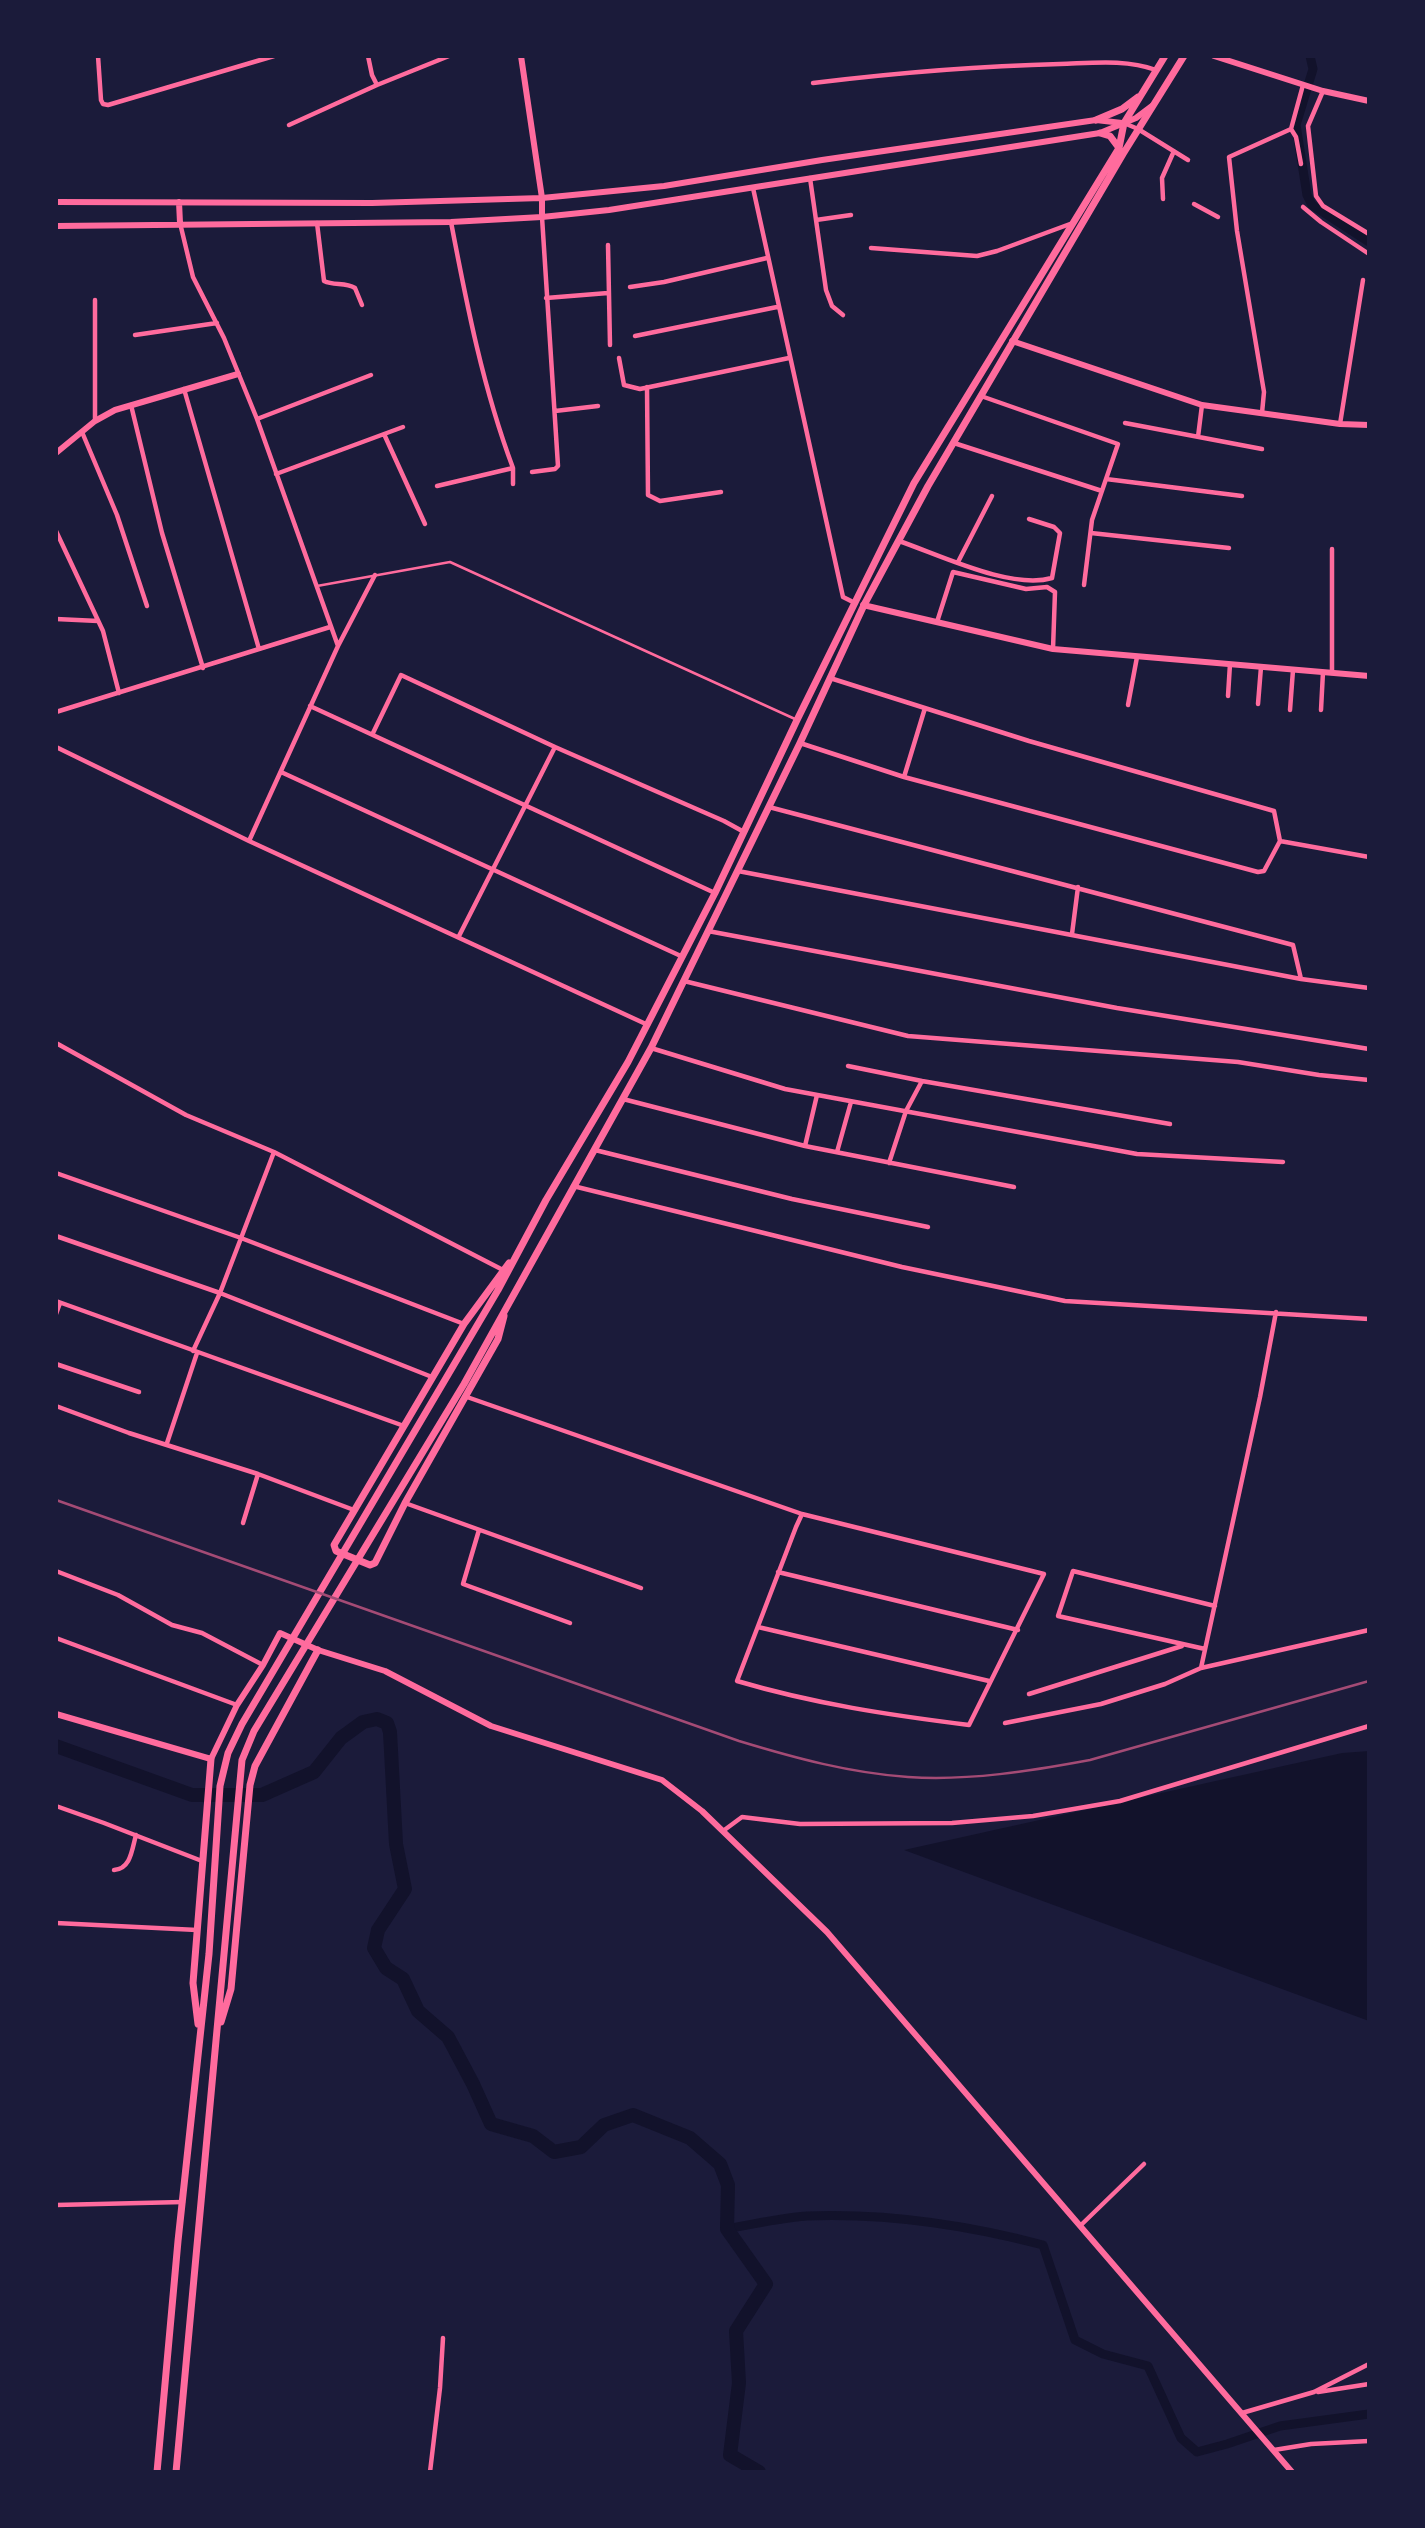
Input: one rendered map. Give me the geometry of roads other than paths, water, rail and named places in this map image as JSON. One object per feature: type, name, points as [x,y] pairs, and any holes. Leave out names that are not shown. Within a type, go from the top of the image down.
[{"type":"main road","points":[[157,2472],[215,1890],[220,1786],[228,1753],[242,1724],[498,1290],[514,1257],[648,1025],[715,893],[797,720],[860,604],[1121,151],[1124,124],[1165,56]]},
{"type":"main road","points":[[176,2472],[242,1760],[254,1731],[464,1384],[650,1048],[800,743],[914,483],[1073,223],[1184,56]]},
{"type":"main road","points":[[1096,120],[1143,94]]},
{"type":"main road","points":[[1100,133],[1110,136],[1121,151]]},
{"type":"main road","points":[[715,893],[725,896]]},
{"type":"main road","points":[[683,957],[692,962]]},
{"type":"main road","points":[[507,1305],[498,1339],[372,1564],[334,1549],[354,1510],[464,1324],[514,1257]]},
{"type":"main road","points":[[216,2038],[231,1989],[250,1785],[255,1766],[318,1650]]},
{"type":"main road","points":[[199,2037],[193,1983],[211,1759]]},
{"type":"street","points":[[98,56],[101,100],[108,105],[275,56]]},
{"type":"street","points":[[368,56],[377,85]]},
{"type":"street","points":[[289,125],[449,56]]},
{"type":"street","points":[[521,56],[542,198],[558,467],[532,472]]},
{"type":"street","points":[[1214,56],[1323,91],[1369,102],[1369,107]]},
{"type":"street","points":[[813,83],[970,67],[1126,62],[1156,71]]},
{"type":"street","points":[[1301,164],[1296,137],[1291,129],[1303,84]]},
{"type":"street","points":[[1323,91],[1308,126],[1316,196],[1323,206],[1369,234]]},
{"type":"street","points":[[56,226],[451,222],[542,217],[1100,133],[1136,118],[1153,105]]},
{"type":"street","points":[[56,202],[372,203],[542,198],[664,186],[1096,120],[1138,129],[1188,160]]},
{"type":"street","points":[[1262,413],[1265,392],[1237,231],[1229,157],[1291,129]]},
{"type":"street","points":[[1163,199],[1162,178],[1174,151]]},
{"type":"street","points":[[842,158],[844,173]]},
{"type":"street","points":[[810,178],[826,290],[832,306],[843,315]]},
{"type":"street","points":[[752,187],[842,597],[860,604],[1053,649],[1369,676]]},
{"type":"street","points":[[179,202],[180,223],[193,277],[217,323],[257,419],[338,646]]},
{"type":"street","points":[[1194,204],[1219,217]]},
{"type":"street","points":[[1303,207],[1369,254]]},
{"type":"street","points":[[816,220],[851,215]]},
{"type":"street","points":[[451,222],[482,376],[513,468],[513,484]]},
{"type":"street","points":[[317,223],[324,281],[355,288],[362,305]]},
{"type":"street","points":[[871,248],[978,256],[1073,223]]},
{"type":"street","points":[[608,245],[610,345]]},
{"type":"street","points":[[630,287],[664,282],[767,258]]},
{"type":"street","points":[[1340,424],[1363,280]]},
{"type":"street","points":[[546,298],[608,293]]},
{"type":"street","points":[[95,300],[95,421]]},
{"type":"street","points":[[635,336],[777,307]]},
{"type":"street","points":[[135,335],[217,323]]},
{"type":"street","points":[[1012,341],[1202,405],[1340,424],[1369,425]]},
{"type":"street","points":[[619,358],[624,385],[630,388],[647,387],[789,358]]},
{"type":"street","points":[[56,453],[95,421],[115,410],[238,374]]},
{"type":"street","points":[[257,419],[371,375]]},
{"type":"street","points":[[647,387],[648,495],[660,501],[721,492]]},
{"type":"street","points":[[184,389],[259,649]]},
{"type":"street","points":[[981,396],[1118,444],[1092,520],[1084,585]]},
{"type":"street","points":[[131,405],[162,533],[203,668]]},
{"type":"street","points":[[1198,437],[1202,405]]},
{"type":"street","points":[[555,411],[598,406]]},
{"type":"street","points":[[1125,424],[1262,449]]},
{"type":"street","points":[[276,474],[403,427]]},
{"type":"street","points":[[82,431],[117,515],[147,606]]},
{"type":"street","points":[[384,434],[425,524]]},
{"type":"street","points":[[954,443],[1102,491]]},
{"type":"street","points":[[438,486],[513,468]]},
{"type":"street","points":[[1106,479],[1242,496]]},
{"type":"street","points":[[958,562],[992,496]]},
{"type":"street","points":[[898,541],[999,576],[1028,581],[1052,578],[1060,533],[1054,527],[1029,519]]},
{"type":"street","points":[[56,531],[99,621],[119,693]]},
{"type":"street","points":[[1091,533],[1229,548]]},
{"type":"street","points":[[1332,549],[1332,673]]},
{"type":"street","points":[[937,622],[953,572],[1026,589],[1047,587],[1055,592],[1053,649]]},
{"type":"street","points":[[249,841],[310,705],[375,575]]},
{"type":"street","points":[[56,619],[99,621]]},
{"type":"street","points":[[56,712],[330,627]]},
{"type":"street","points":[[1128,705],[1137,657]]},
{"type":"street","points":[[1227,696],[1230,664]]},
{"type":"street","points":[[1258,704],[1261,667]]},
{"type":"street","points":[[1290,710],[1293,670]]},
{"type":"street","points":[[1321,710],[1324,672]]},
{"type":"street","points":[[373,733],[401,675],[744,832]]},
{"type":"street","points":[[800,743],[904,777],[1258,872],[1264,871],[1280,841],[1274,811],[1029,741],[829,677]]},
{"type":"street","points":[[310,705],[715,893]]},
{"type":"street","points":[[904,777],[925,708]]},
{"type":"street","points":[[56,747],[249,841],[648,1025]]},
{"type":"street","points":[[459,936],[555,747]]},
{"type":"street","points":[[281,772],[683,957]]},
{"type":"street","points":[[769,807],[1293,945],[1301,979]]},
{"type":"street","points":[[1280,841],[1369,857]]},
{"type":"street","points":[[738,871],[1301,979],[1369,988]]},
{"type":"street","points":[[1072,934],[1078,887]]},
{"type":"street","points":[[708,931],[1130,1010],[1369,1049]]},
{"type":"street","points":[[684,981],[908,1036],[1238,1062],[1369,1080]]},
{"type":"street","points":[[56,1043],[186,1115],[274,1152],[503,1270]]},
{"type":"street","points":[[650,1048],[785,1089],[1137,1154],[1283,1162]]},
{"type":"street","points":[[848,1066],[1170,1124]]},
{"type":"street","points":[[889,1163],[906,1111],[922,1081]]},
{"type":"street","points":[[805,1146],[817,1095]]},
{"type":"street","points":[[622,1098],[805,1146],[1014,1186]]},
{"type":"street","points":[[836,1152],[851,1102]]},
{"type":"street","points":[[594,1150],[792,1199],[928,1227]]},
{"type":"street","points":[[167,1443],[195,1352],[274,1152]]},
{"type":"street","points":[[56,1173],[240,1238],[464,1324]]},
{"type":"street","points":[[573,1186],[902,1267],[1065,1301],[1369,1319]]},
{"type":"street","points":[[56,1236],[220,1293],[433,1377]]},
{"type":"street","points":[[56,1314],[58,1302],[404,1426]]},
{"type":"street","points":[[1201,1668],[1261,1397],[1276,1312]]},
{"type":"street","points":[[56,1364],[139,1392]]},
{"type":"street","points":[[467,1397],[802,1514],[1044,1574],[969,1725],[869,1712],[798,1698],[737,1681],[802,1514]]},
{"type":"street","points":[[56,1406],[129,1433],[258,1474],[354,1510]]},
{"type":"street","points":[[243,1524],[258,1474]]},
{"type":"street","points":[[405,1503],[641,1588]]},
{"type":"street","points":[[479,1530],[463,1584],[570,1623]]},
{"type":"street","points":[[56,1571],[118,1595],[172,1625],[202,1633],[263,1665]]},
{"type":"street","points":[[1205,1649],[1058,1616],[1073,1571],[1214,1606]]},
{"type":"street","points":[[778,1572],[1018,1630]]},
{"type":"street","points":[[758,1628],[989,1681]]},
{"type":"street","points":[[1005,1723],[1101,1704],[1165,1684],[1201,1668],[1369,1629]]},
{"type":"street","points":[[56,1714],[211,1759],[237,1705],[280,1633],[318,1650],[385,1671],[491,1726],[662,1780],[702,1811],[827,1933],[1292,2472]]},
{"type":"street","points":[[56,1638],[237,1705]]},
{"type":"street","points":[[1029,1694],[1185,1645]]},
{"type":"street","points":[[723,1831],[742,1817],[800,1824],[952,1823],[1033,1816],[1120,1801],[1369,1726]]},
{"type":"street","points":[[56,1807],[202,1861]]},
{"type":"street","points":[[114,1870],[121,1870],[127,1865],[136,1835]]},
{"type":"street","points":[[56,1923],[197,1930]]},
{"type":"street","points":[[1080,2226],[1144,2164]]},
{"type":"street","points":[[56,2205],[183,2202]]},
{"type":"street","points":[[429,2472],[440,2388],[443,2338]]},
{"type":"street","points":[[1314,2392],[1369,2364]]},
{"type":"street","points":[[1242,2413],[1314,2392],[1369,2384]]},
{"type":"street","points":[[1273,2451],[1311,2444],[1369,2441]]},
{"type":"lane","points":[[317,586],[450,562],[797,720]]},
{"type":"waterway","points":[[1310,56],[1313,69],[1296,125],[1307,195],[1312,205],[1369,242]]},
{"type":"waterway","points":[[56,1746],[192,1795],[262,1795],[314,1772],[341,1738],[363,1722],[377,1719],[387,1723],[390,1732],[396,1844],[405,1889],[378,1930],[374,1948],[386,1968],[403,1979],[418,2011],[448,2037],[491,2124],[533,2136],[554,2152],[581,2147],[604,2125],[633,2115],[690,2138],[720,2164],[728,2185],[727,2229],[766,2284],[736,2331],[739,2383],[730,2455],[759,2472]]},
{"type":"waterway","points":[[727,2229],[807,2216],[867,2216],[956,2226],[1043,2245],[1075,2340],[1103,2354],[1148,2366],[1181,2438],[1197,2452],[1280,2426],[1369,2414]]},
{"type":"railway","points":[[56,1500],[739,1741],[802,1759],[865,1772],[954,1778],[1068,1764],[1369,1681]]}]
